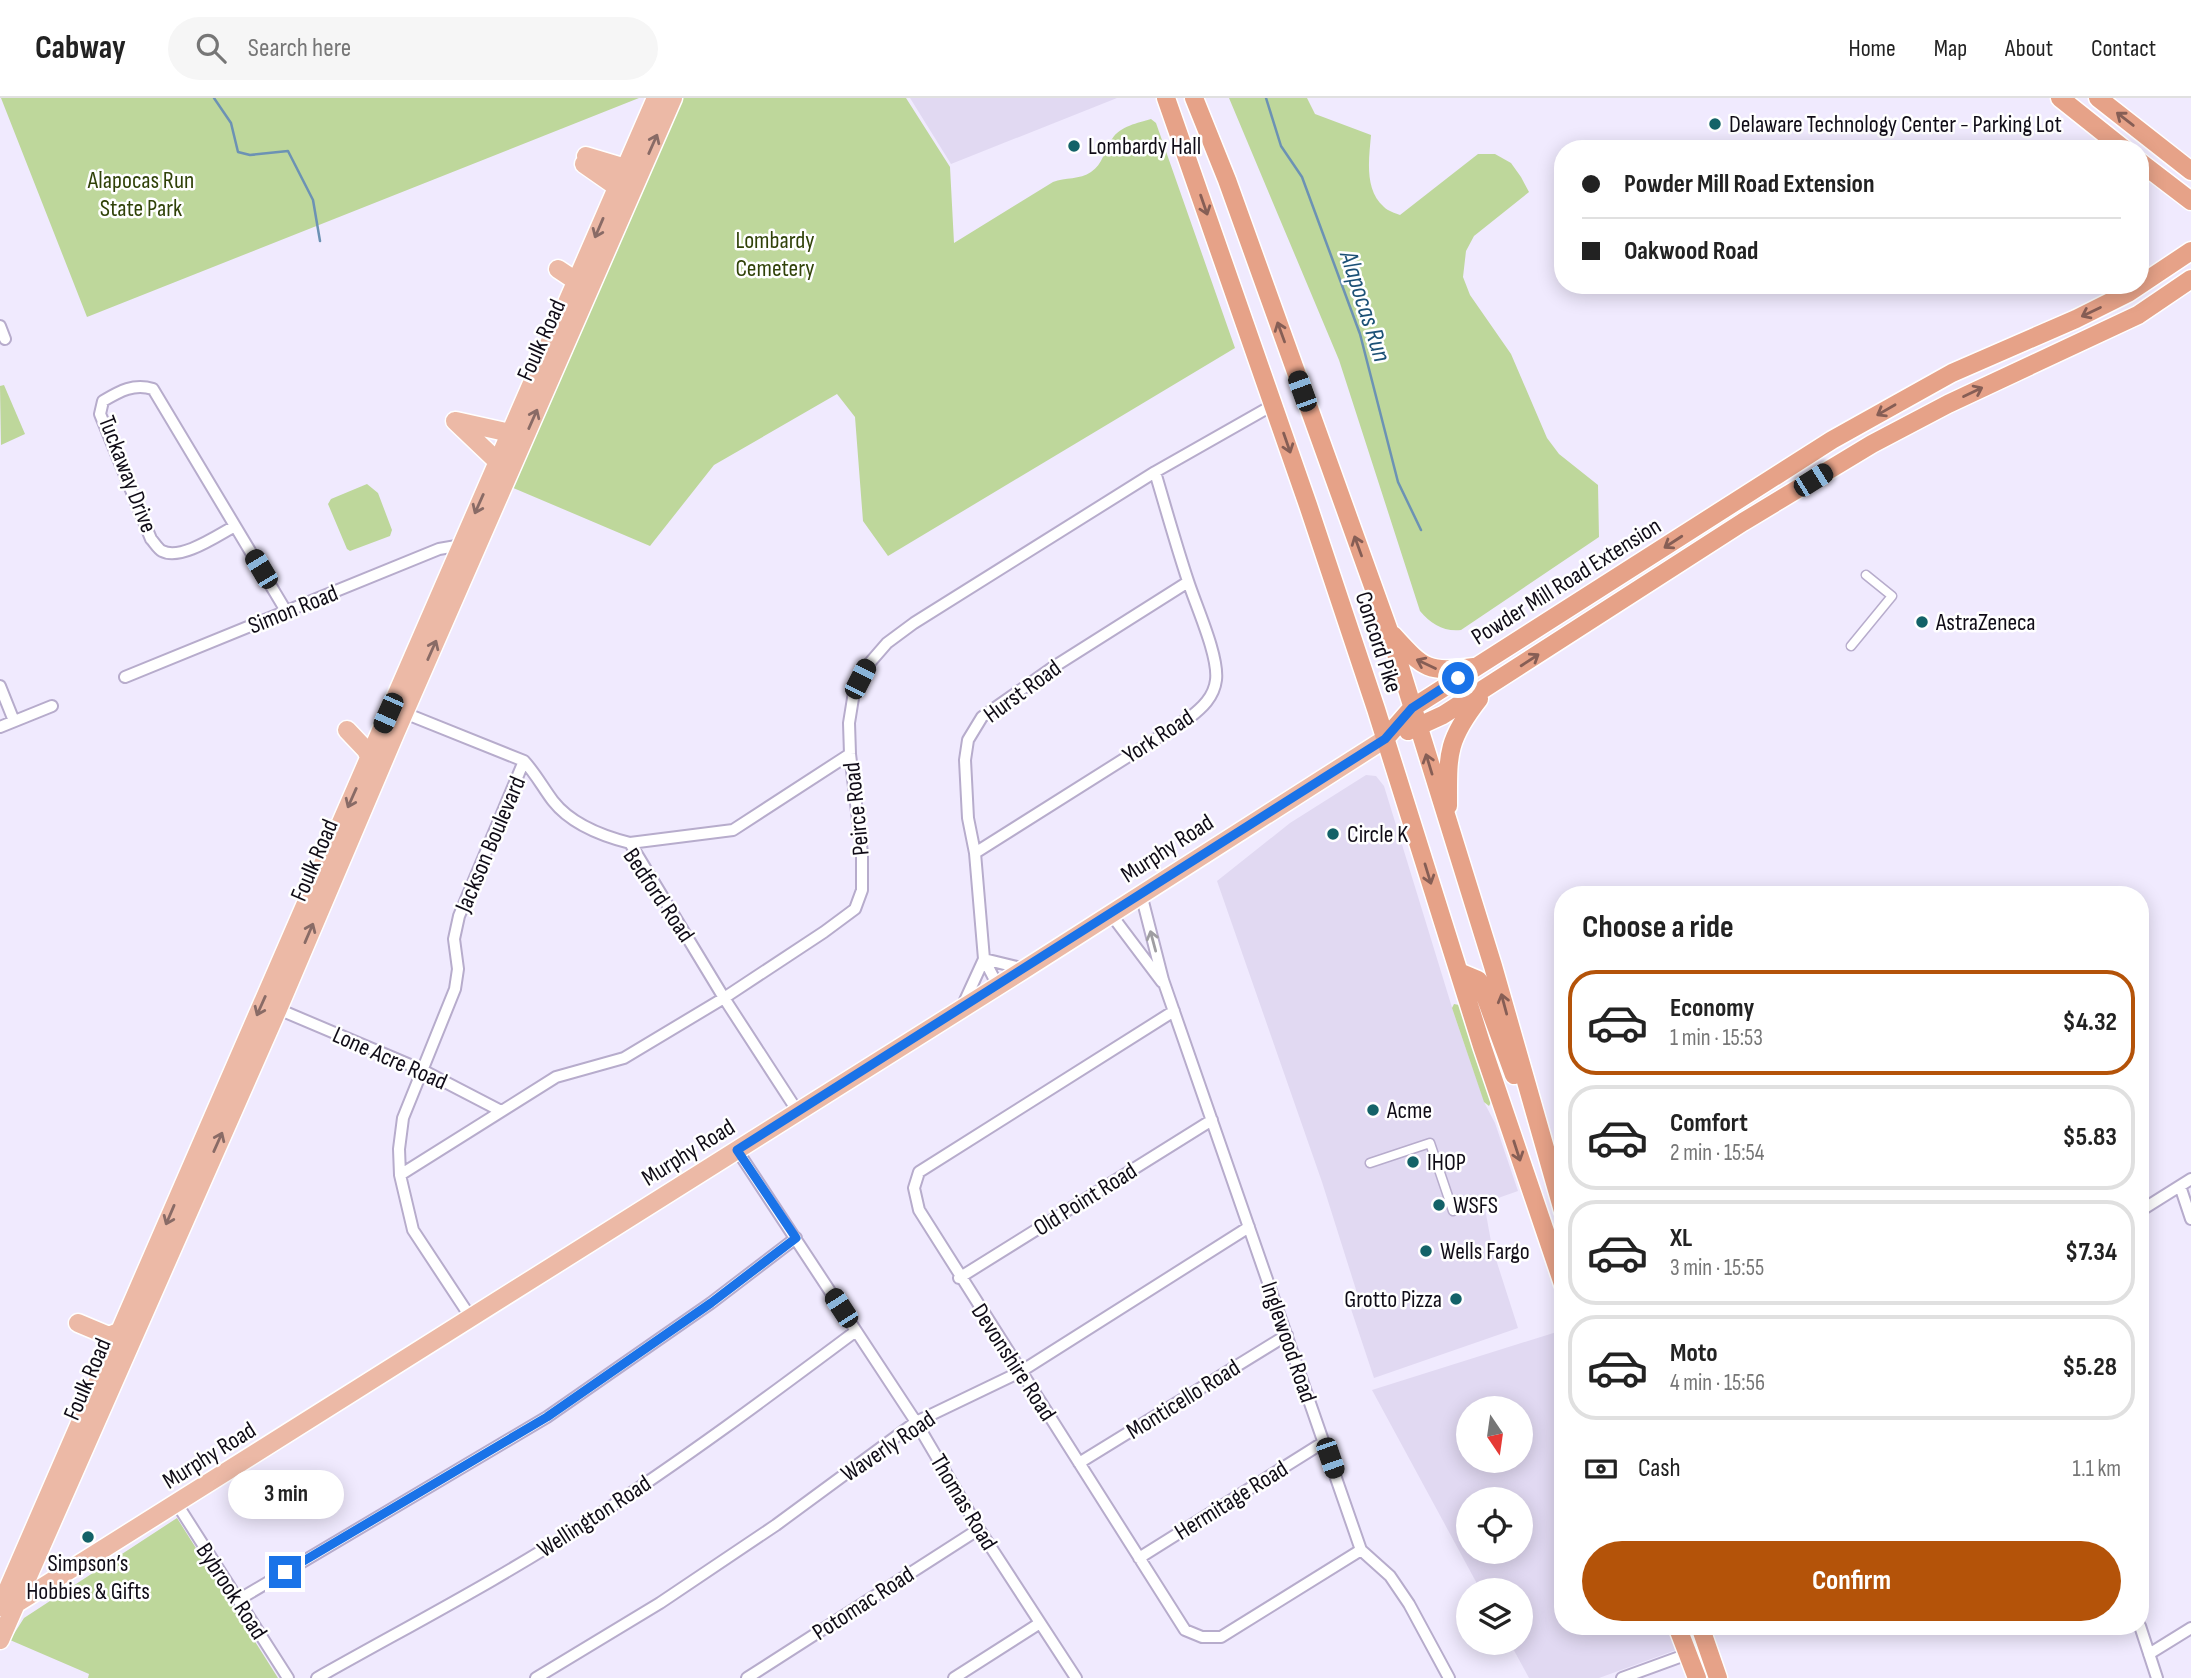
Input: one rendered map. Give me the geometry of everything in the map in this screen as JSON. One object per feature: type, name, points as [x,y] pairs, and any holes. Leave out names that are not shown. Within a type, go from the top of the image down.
[{"type":"highway","name":"Concord Pike","points":[[1166,98],[1385,739],[1507,1121],[1554,1258]]},
{"type":"highway","name":"Concord Pike","points":[[1194,98],[1227,180],[1388,628],[1493,966],[1554,1182]]},
{"type":"highway","points":[[1205,98],[1227,180]]},
{"type":"highway","points":[[2060,98],[2112,140]]},
{"type":"highway","points":[[2098,98],[2191,172]]},
{"type":"highway","points":[[2149,169],[2191,201]]},
{"type":"highway","name":"Powder Mill Road Extension","points":[[2149,279],[2191,251]]},
{"type":"highway","name":"Powder Mill Road Extension","points":[[1385,739],[1443,715],[1743,522],[1872,443],[1958,399],[2138,315],[2191,279]]},
{"type":"highway","points":[[2138,315],[2191,290]]},
{"type":"highway","name":"Powder Mill Road Extension","points":[[1385,739],[1412,708],[1832,440],[1952,373],[2126,294]]},
{"type":"highway","points":[[1388,628],[1415,659],[1430,668],[1477,666]]},
{"type":"highway","points":[[1448,827],[1448,765],[1454,737],[1464,717],[1488,687]]},
{"type":"highway","points":[[1459,972],[1478,980],[1481,985],[1503,1050],[1541,1140]]},
{"type":"highway","points":[[1680,1635],[1697,1678]]},
{"type":"highway","points":[[1703,1635],[1718,1678]]},
{"type":"main road","name":"Foulk Road","points":[[0,1640],[8,1605],[58,1466],[278,1009],[461,545],[510,433],[550,361],[576,281],[656,98]]},
{"type":"main road","name":"Foulk Road","points":[[8,1605],[43,1541],[122,1336],[369,757],[397,712],[550,361],[673,98]]},
{"type":"main road","points":[[617,187],[585,160],[626,167]]},
{"type":"main road","points":[[558,269],[576,281]]},
{"type":"main road","points":[[498,462],[455,421],[510,433]]},
{"type":"main road","points":[[347,730],[369,757]]},
{"type":"main road","name":"Murphy Road","points":[[0,1616],[8,1605],[73,1569],[177,1504],[1385,739]]},
{"type":"main road","points":[[80,1318],[109,1336],[122,1336]]},
{"type":"main road","points":[[43,1541],[45,1558],[52,1566],[63,1570],[73,1569]]},
{"type":"street","points":[[0,326],[5,339]]},
{"type":"street","name":"Tuckaway Drive","points":[[235,526],[192,549],[177,553],[163,551],[150,539],[100,414],[103,401],[120,391],[140,386],[153,390],[235,526],[286,611]]},
{"type":"street","name":"Peirce Road","points":[[400,1175],[556,1077],[624,1058],[724,998],[855,909],[862,890],[862,853],[849,723],[854,692],[867,666],[887,643],[914,623],[1155,472],[1273,405]]},
{"type":"street","name":"York Road","points":[[975,853],[1202,708],[1210,698],[1216,682],[1217,667],[1155,472]]},
{"type":"street","name":"Simon Road","points":[[125,677],[439,549],[461,545]]},
{"type":"street","points":[[1851,646],[1892,596],[1866,575]]},
{"type":"street","name":"Hurst Road","points":[[998,986],[984,959],[975,853],[968,818],[965,760],[968,740],[982,717],[1052,668],[1188,582]]},
{"type":"street","points":[[0,686],[14,721]]},
{"type":"street","points":[[0,727],[52,706]]},
{"type":"street","name":"Bedford Road","points":[[397,712],[524,761],[555,803],[577,823],[616,840],[630,843],[724,998],[798,1112]]},
{"type":"street","points":[[630,843],[733,830],[850,754]]},
{"type":"street","name":"Jackson Boulevard","points":[[471,1318],[413,1230],[400,1175],[399,1149],[402,1118],[455,989],[458,970],[454,939],[458,916],[524,761]]},
{"type":"street","name":"Inglewood Road","points":[[1141,894],[1165,987],[1361,1550],[1390,1576],[1449,1678]]},
{"type":"street","name":"Inglewood Road","points":[[1110,913],[1165,987]]},
{"type":"street","points":[[961,1009],[984,959],[1025,969]]},
{"type":"street","name":"Lone Acre Road","points":[[278,1009],[422,1070],[501,1111]]},
{"type":"street","name":"Devonshire Road","points":[[1174,1011],[919,1172],[914,1188],[919,1210],[959,1278],[1185,1630],[1202,1637],[1221,1637],[1361,1550]]},
{"type":"street","name":"Old Point Road","points":[[959,1278],[1212,1119]]},
{"type":"street","points":[[1370,1163],[1430,1143],[1453,1211]]},
{"type":"street","name":"Thomas Road","points":[[737,1150],[916,1422],[979,1529],[1076,1678]]},
{"type":"street","points":[[2149,1205],[2191,1179]]},
{"type":"street","points":[[2180,1186],[2191,1219]]},
{"type":"street","name":"Waverly Road","points":[[536,1678],[660,1603],[775,1525],[916,1422],[1020,1372],[1249,1227]]},
{"type":"street","points":[[238,1600],[547,1417],[711,1303],[796,1238]]},
{"type":"street","name":"Wellington Road","points":[[317,1678],[500,1576],[591,1520],[724,1430],[856,1331]]},
{"type":"street","name":"Monticello Road","points":[[1079,1463],[1287,1335]]},
{"type":"street","name":"Hermitage Road","points":[[1139,1558],[1324,1442]]},
{"type":"street","name":"Bybrook Road","points":[[177,1504],[288,1678]]},
{"type":"street","name":"Potomac Road","points":[[747,1678],[979,1529]]},
{"type":"street","points":[[954,1678],[1040,1623]]},
{"type":"street","points":[[2149,1654],[2191,1628]]},
{"type":"street","points":[[2143,1635],[2157,1678]]},
{"type":"street","points":[[1622,1678],[1707,1647]]},
{"type":"shaded area","points":[[910,98],[1117,98],[951,164]]},
{"type":"shaded area","points":[[1366,775],[1376,776],[1384,786],[1454,1014],[1518,1191],[1484,1203],[1492,1247],[1518,1328],[1374,1378],[1348,1300],[1358,1296],[1322,1182],[1217,881],[1290,823]]},
{"type":"shaded area","points":[[1554,1333],[1554,1635],[1671,1635],[1676,1650],[1599,1678],[1529,1678],[1517,1655],[1533,1655],[1533,1578],[1474,1578],[1466,1564],[1533,1564],[1533,1487],[1456,1487],[1456,1545],[1372,1390]]},
{"type":"green space","name":"Alapocas Run State Park","points":[[1,98],[639,98],[87,317]]},
{"type":"green space","name":"Lombardy Cemetery","points":[[673,98],[906,98],[950,167],[954,243],[1053,182],[1091,172],[1101,161],[1115,135],[1130,126],[1151,119],[1156,123],[1235,348],[888,556],[863,521],[855,417],[837,394],[714,465],[650,546],[504,484]]},
{"type":"green space","points":[[1229,98],[1307,98],[1315,114],[1371,135],[1369,173],[1373,192],[1384,207],[1400,215],[1478,154],[1495,154],[1511,163],[1529,192],[1474,236],[1466,251],[1463,277],[1470,295],[1511,354],[1547,438],[1559,454],[1598,485],[1599,537],[1461,630],[1438,626],[1420,611],[1339,360]]},
{"type":"green space","points":[[4,385],[25,434],[1,445],[0,386]]},
{"type":"green space","points":[[367,484],[378,493],[392,530],[390,536],[350,551],[328,504],[331,499]]},
{"type":"green space","points":[[1454,1004],[1459,1005],[1491,1102],[1489,1106],[1484,1102],[1452,1008]]},
{"type":"green space","points":[[177,1518],[278,1678],[88,1678],[89,1674],[10,1640],[24,1618]]},
{"type":"waterway","points":[[214,98],[231,123],[238,152],[250,155],[288,151],[313,200],[320,241]]},
{"type":"waterway","name":"Alapocas Run","points":[[1266,98],[1281,146],[1302,177],[1360,334],[1398,482],[1421,530]]},
{"type":"place","name":"Delaware Technology Center - Parking Lot","points":[[1715,124]]},
{"type":"place","name":"Lombardy Hall","points":[[1074,146]]},
{"type":"place","name":"AstraZeneca","points":[[1922,622]]},
{"type":"place","name":"Circle K","points":[[1333,834]]},
{"type":"place","name":"Acme","points":[[1373,1110]]},
{"type":"place","name":"IHOP","points":[[1413,1162]]},
{"type":"place","name":"WSFS","points":[[1439,1205]]},
{"type":"place","name":"Wells Fargo","points":[[1426,1251]]},
{"type":"place","name":"Grotto Pizza","points":[[1456,1299]]},
{"type":"place","name":"Simpson’s Hobbies & Gifts","points":[[88,1537]]},
{"type":"route","points":[[285,1572],[547,1417],[711,1303],[796,1238],[737,1150],[1385,739],[1412,708],[1458,678]]}]
